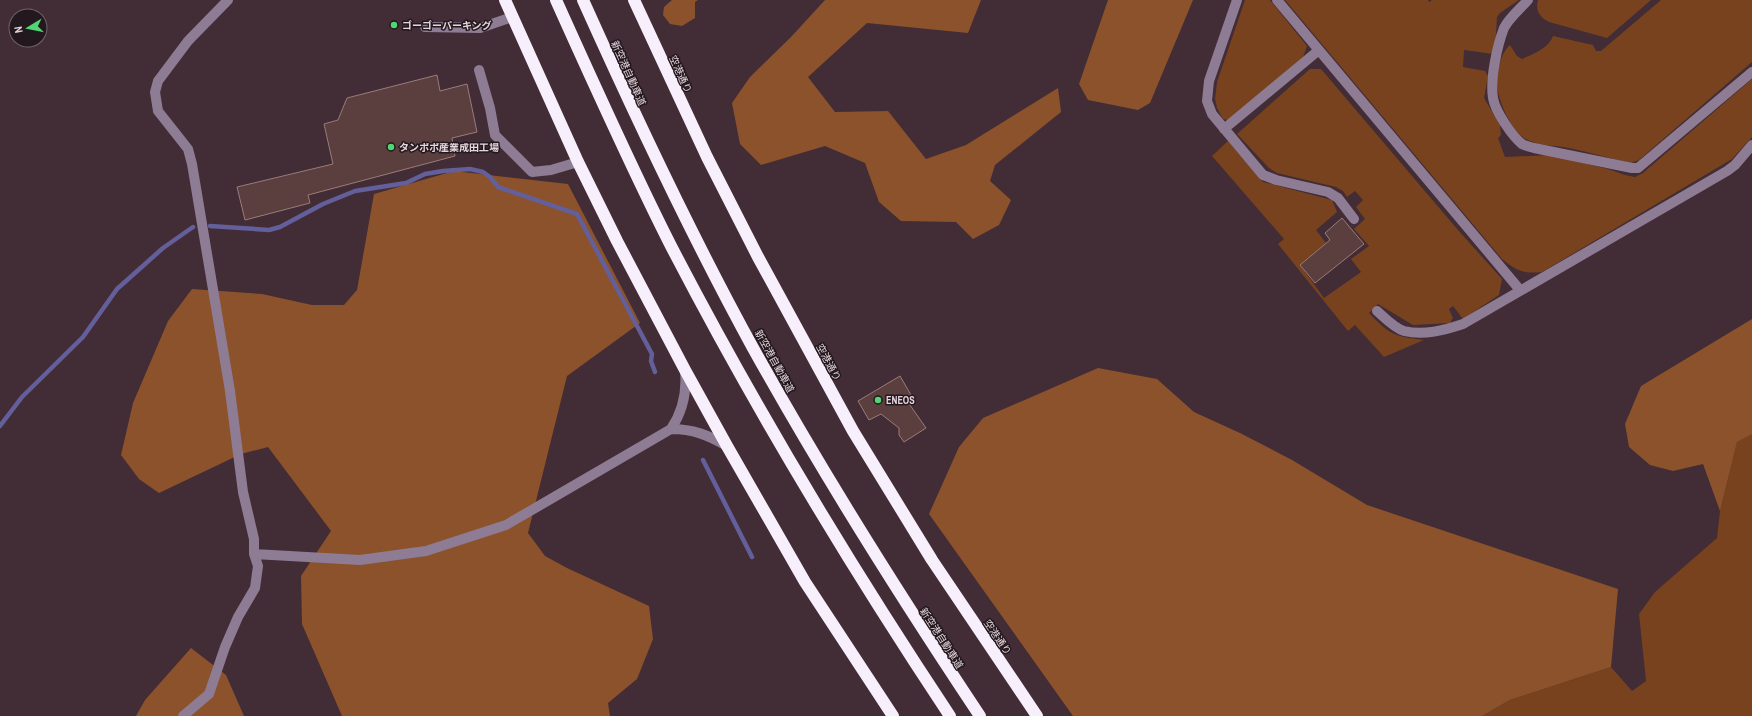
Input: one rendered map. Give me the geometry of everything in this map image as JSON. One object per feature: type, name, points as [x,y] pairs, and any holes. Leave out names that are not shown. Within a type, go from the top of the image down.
[{"type":"highway","points":[[505,0],[578,162],[617,241],[685,370],[805,582],[893,716]]},
{"type":"highway","points":[[556,0],[612,126],[732,360],[797,473],[881,612],[950,716]]},
{"type":"highway","name":"新空港自動車道","points":[[583,0],[634,113],[692,233],[753,347],[814,454],[897,590],[980,716]]},
{"type":"highway","name":"空港通り","points":[[634,0],[707,157],[758,257],[846,419],[932,560],[1037,716]]},
{"type":"street","points":[[183,716],[209,694],[225,647],[238,617],[255,588],[258,566],[254,554],[254,539],[243,492],[230,391],[192,164],[188,149],[158,111],[156,97],[158,81],[169,65],[188,41],[228,0]]},
{"type":"street","points":[[1237,0],[1209,81],[1208,101],[1212,114],[1263,175],[1276,180],[1328,192],[1338,198],[1354,218]]},
{"type":"street","points":[[1277,0],[1520,290]]},
{"type":"street","points":[[1528,0],[1505,27],[1498,47],[1491,87],[1493,100],[1500,115],[1514,136],[1523,144],[1534,148],[1638,168],[1752,72]]},
{"type":"street","points":[[424,27],[480,28],[512,17]]},
{"type":"street","points":[[1224,129],[1319,50]]},
{"type":"street","points":[[479,70],[490,108],[495,135],[532,172],[551,170],[578,162]]},
{"type":"street","points":[[1377,310],[1390,322],[1404,330],[1427,332],[1463,324],[1727,171],[1735,166],[1752,145]]},
{"type":"street","points":[[254,554],[360,560],[426,552],[506,525],[671,429],[677,419],[685,396],[685,370]]},
{"type":"street","points":[[671,429],[682,429],[702,433],[727,446]]},
{"type":"shaded area","points":[[672,0],[698,0],[695,2],[695,18],[682,26],[670,24],[663,15],[664,7]]},
{"type":"shaded area","points":[[825,0],[981,0],[968,33],[867,23],[808,77],[835,112],[888,111],[926,159],[966,145],[1058,88],[1061,112],[995,165],[990,181],[1011,200],[999,225],[973,239],[956,222],[901,221],[879,202],[865,163],[825,146],[761,165],[740,144],[732,103],[750,77],[791,37]]},
{"type":"shaded area","points":[[1108,0],[1193,0],[1150,103],[1138,110],[1088,100],[1079,84]]},
{"type":"shaded area","points":[[1245,0],[1270,0],[1307,46],[1303,57],[1231,121],[1223,119],[1217,108],[1215,99],[1217,82]]},
{"type":"shaded area","points":[[1285,0],[1428,0],[1429,2],[1432,0],[1519,0],[1500,13],[1497,17],[1495,50],[1493,54],[1464,50],[1463,67],[1485,71],[1488,76],[1484,98],[1500,125],[1501,135],[1498,138],[1505,157],[1551,155],[1635,177],[1643,173],[1752,79],[1752,137],[1732,159],[1542,272],[1520,271],[1502,259]]},
{"type":"shaded area","points":[[1538,0],[1651,0],[1607,38],[1549,22],[1539,13],[1537,7]]},
{"type":"shaded area","points":[[1661,0],[1752,0],[1752,62],[1639,160],[1631,163],[1563,147],[1534,143],[1519,134],[1506,114],[1500,99],[1497,85],[1498,69],[1501,58],[1510,45],[1517,56],[1522,59],[1536,53],[1548,44],[1553,36],[1593,45],[1596,51],[1601,51]]},
{"type":"shaded area","points":[[1310,69],[1321,69],[1458,230],[1502,279],[1499,295],[1463,319],[1453,306],[1449,309],[1453,318],[1450,323],[1413,325],[1378,304],[1369,313],[1382,326],[1399,336],[1424,340],[1384,357],[1355,325],[1348,331],[1278,244],[1284,239],[1212,156],[1228,141],[1263,182],[1332,200],[1337,212],[1316,230],[1326,243],[1300,265],[1324,298],[1361,272],[1351,259],[1369,246],[1354,229],[1365,219],[1356,207],[1363,200],[1355,191],[1347,197],[1343,191],[1336,187],[1277,173],[1269,168],[1237,134]]},
{"type":"shaded area","points":[[454,171],[568,184],[640,323],[567,376],[528,533],[545,556],[567,568],[649,606],[653,639],[637,679],[608,703],[610,716],[342,716],[302,624],[301,576],[331,531],[268,447],[241,454],[159,493],[139,479],[121,455],[133,403],[168,321],[192,289],[262,294],[312,305],[344,305],[357,290],[374,194]]},
{"type":"shaded area","points":[[1752,319],[1752,434],[1737,442],[1720,511],[1703,464],[1673,471],[1650,465],[1629,447],[1625,424],[1641,386]]},
{"type":"shaded area","points":[[1098,368],[1157,379],[1194,412],[1240,433],[1292,460],[1367,505],[1618,589],[1611,667],[1510,700],[1482,716],[1073,716],[929,514],[959,447],[983,418]]},
{"type":"shaded area","points":[[1752,433],[1752,716],[1482,716],[1510,700],[1611,667],[1632,691],[1646,681],[1639,614],[1655,592],[1717,538],[1720,511],[1737,441]]},
{"type":"shaded area","points":[[191,648],[226,675],[244,716],[136,716],[145,700]]},
{"type":"building","name":"タンポポ産業成田工場","points":[[437,75],[440,91],[467,84],[477,132],[452,138],[455,156],[308,195],[310,203],[245,220],[237,187],[333,164],[324,124],[338,120],[347,98]]},
{"type":"building","points":[[1342,218],[1364,244],[1315,283],[1300,265],[1330,240],[1325,233]]},
{"type":"building","points":[[900,376],[911,395],[905,398],[926,428],[904,442],[899,435],[899,428],[881,414],[869,420],[858,401]]},
{"type":"waterway","points":[[210,226],[269,230],[280,227],[323,204],[355,191],[406,183],[425,174],[443,171],[470,169],[483,172],[490,177],[498,187],[577,214],[652,354],[651,361],[655,372]]},
{"type":"waterway","points":[[0,426],[22,397],[83,337],[117,289],[163,248],[193,227]]},
{"type":"waterway","points":[[703,460],[752,557]]},
{"type":"place","name":"ゴーゴーパーキング","points":[[394,25]]},
{"type":"place","name":"タンポポ産業成田工場","points":[[391,147]]},
{"type":"place","name":"ENEOS","points":[[878,400]]}]
